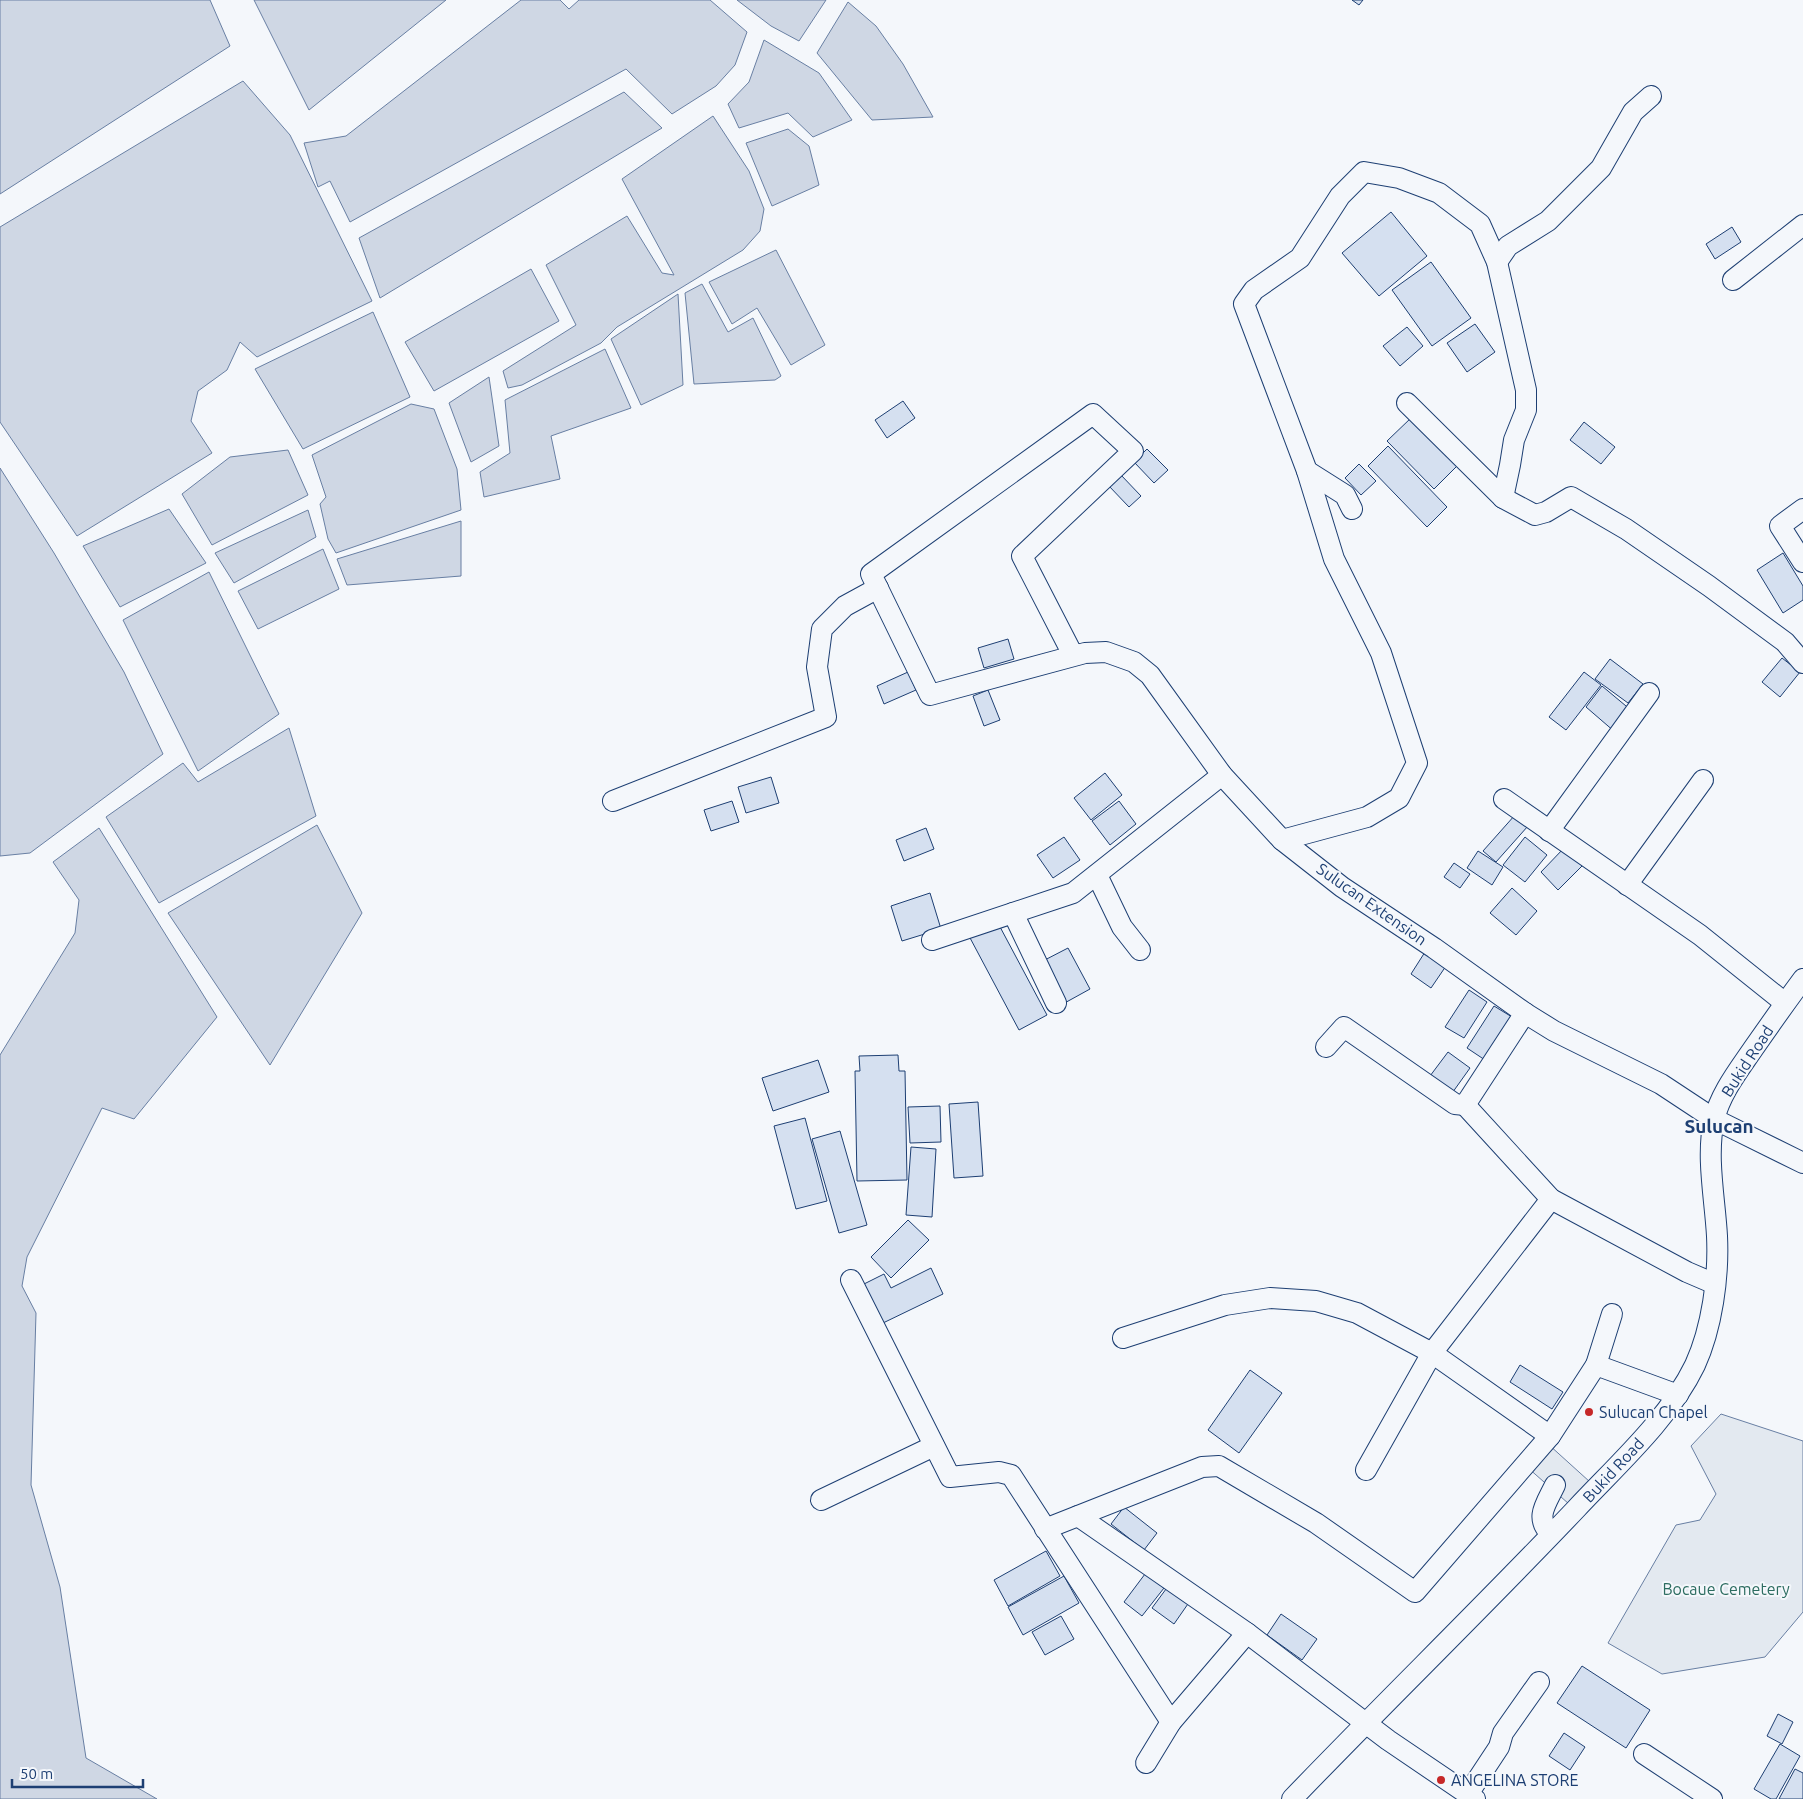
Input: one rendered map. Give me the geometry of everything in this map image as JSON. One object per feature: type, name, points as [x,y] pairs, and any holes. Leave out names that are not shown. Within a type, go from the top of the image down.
[{"type":"street","points":[[1497,262],[1508,246],[1548,221],[1602,168],[1633,112],[1651,96]]},
{"type":"street","points":[[1282,840],[1367,818],[1399,798],[1417,762],[1381,653],[1334,559],[1307,471],[1244,304],[1254,290],[1300,258],[1340,196],[1364,172],[1399,178],[1438,193],[1480,224],[1497,262],[1526,390],[1526,410],[1514,440],[1502,498]]},
{"type":"street","points":[[1733,280],[1803,226]]},
{"type":"street","points":[[1407,403],[1502,498],[1535,515],[1546,512],[1571,497],[1626,529],[1709,586],[1784,642],[1803,663]]},
{"type":"street","points":[[613,801],[826,717],[817,667],[822,629],[845,606],[878,588],[871,574],[1093,414],[1133,451],[1022,556],[1073,655]]},
{"type":"street","points":[[1307,471],[1345,495],[1352,509]]},
{"type":"street","points":[[1803,508],[1780,526],[1803,562]]},
{"type":"street","name":"Sulucan Extension","points":[[878,588],[930,696],[1073,655],[1106,652],[1134,662],[1150,675],[1222,775],[1282,840],[1342,887],[1554,1031],[1661,1084],[1714,1119],[1802,1162]]},
{"type":"street","points":[[1548,831],[1649,693]]},
{"type":"street","points":[[932,940],[1073,893],[1222,775]]},
{"type":"street","points":[[1627,884],[1703,780]]},
{"type":"street","points":[[1504,799],[1700,934],[1785,1003]]},
{"type":"street","points":[[1097,875],[1122,927],[1140,950]]},
{"type":"street","points":[[1013,913],[1056,1003]]},
{"type":"street","name":"Bukid Road","points":[[1292,1799],[1368,1725],[1551,1534],[1658,1421],[1678,1395],[1695,1366],[1706,1340],[1715,1284],[1717,1238],[1711,1156],[1714,1119],[1719,1105],[1736,1075],[1803,979]]},
{"type":"street","points":[[1465,1105],[1525,1013]]},
{"type":"street","points":[[1326,1047],[1344,1027],[1455,1104],[1465,1105],[1551,1199],[1687,1272],[1715,1284]]},
{"type":"street","points":[[1366,1470],[1432,1353],[1551,1199]]},
{"type":"street","points":[[851,1280],[950,1477],[999,1472],[1011,1475],[1171,1722]]},
{"type":"street","points":[[1123,1338],[1225,1306],[1270,1298],[1316,1302],[1357,1313],[1432,1353],[1550,1436]]},
{"type":"street","points":[[1045,1529],[1202,1468],[1219,1466],[1316,1523],[1415,1592],[1550,1436],[1596,1364],[1612,1314]]},
{"type":"street","points":[[1596,1364],[1678,1395]]},
{"type":"street","points":[[821,1500],[934,1446]]},
{"type":"street","points":[[1551,1534],[1545,1528],[1542,1521],[1544,1509],[1555,1486]]},
{"type":"street","points":[[1078,1516],[1247,1633],[1388,1740],[1472,1796],[1499,1747],[1502,1733],[1539,1682]]},
{"type":"street","points":[[1146,1763],[1171,1722],[1247,1633]]},
{"type":"street","points":[[1644,1754],[1712,1799]]},
{"type":"green space","name":"Bocaue Cemetery","points":[[1721,1414],[1803,1441],[1803,1612],[1765,1657],[1662,1674],[1608,1643],[1676,1525],[1700,1520],[1716,1494],[1691,1446]]},
{"type":"green space","points":[[1548,1444],[1590,1482],[1569,1504],[1527,1467]]},
{"type":"shaded area","points":[[0,0],[210,0],[230,46],[0,194]]},
{"type":"shaded area","points":[[254,0],[446,0],[309,110]]},
{"type":"shaded area","points":[[521,0],[560,0],[569,9],[579,0],[710,0],[747,32],[735,65],[716,86],[672,114],[626,69],[350,222],[330,181],[318,187],[304,143],[346,136]]},
{"type":"shaded area","points":[[737,0],[826,0],[799,41],[771,26]]},
{"type":"shaded area","points":[[848,2],[876,26],[903,64],[933,117],[872,120],[817,53]]},
{"type":"shaded area","points":[[764,40],[819,73],[852,120],[813,137],[788,113],[739,128],[728,104],[749,82]]},
{"type":"shaded area","points":[[243,81],[290,135],[372,301],[257,357],[240,342],[227,370],[198,391],[191,421],[212,453],[77,536],[0,422],[0,227]]},
{"type":"shaded area","points":[[624,92],[662,128],[380,298],[359,238]]},
{"type":"shaded area","points":[[713,116],[749,171],[764,209],[760,231],[743,250],[617,327],[601,343],[522,385],[508,388],[503,371],[576,325],[546,265],[627,216],[662,273],[674,275],[622,179]]},
{"type":"shaded area","points":[[788,129],[809,146],[819,185],[772,206],[746,143]]},
{"type":"shaded area","points":[[776,250],[825,345],[791,365],[757,308],[732,324],[709,282]]},
{"type":"shaded area","points":[[531,269],[559,321],[434,391],[405,342]]},
{"type":"shaded area","points":[[702,284],[728,332],[753,318],[781,376],[775,380],[694,384],[685,293]]},
{"type":"shaded area","points":[[678,294],[683,385],[641,405],[611,339]]},
{"type":"shaded area","points":[[373,312],[410,397],[303,449],[255,369]]},
{"type":"shaded area","points":[[605,349],[631,408],[551,436],[560,479],[484,497],[480,472],[510,453],[505,400]]},
{"type":"shaded area","points":[[489,377],[499,446],[471,462],[449,403]]},
{"type":"shaded area","points":[[411,404],[434,409],[457,469],[461,510],[336,553],[328,539],[320,504],[326,497],[312,455]]},
{"type":"shaded area","points":[[288,450],[308,495],[212,545],[182,494],[230,457]]},
{"type":"shaded area","points":[[0,468],[54,553],[124,672],[163,754],[30,853],[0,856]]},
{"type":"shaded area","points":[[169,509],[206,563],[120,607],[83,546]]},
{"type":"shaded area","points":[[308,510],[316,537],[234,583],[215,553]]},
{"type":"shaded area","points":[[461,521],[461,576],[347,585],[337,559]]},
{"type":"shaded area","points":[[323,549],[339,589],[258,629],[238,591]]},
{"type":"shaded area","points":[[209,572],[279,714],[198,771],[123,620]]},
{"type":"shaded area","points":[[289,728],[316,816],[159,903],[106,817],[183,763],[198,782]]},
{"type":"shaded area","points":[[317,825],[362,913],[270,1065],[168,913]]},
{"type":"shaded area","points":[[99,828],[217,1017],[134,1119],[102,1108],[27,1257],[22,1286],[36,1313],[31,1485],[60,1587],[86,1758],[157,1799],[0,1799],[0,1055],[75,933],[79,900],[53,862]]},
{"type":"building","points":[[1352,0],[1363,0],[1359,5]]},
{"type":"building","points":[[1391,212],[1427,256],[1379,296],[1342,253]]},
{"type":"building","points":[[1732,227],[1741,242],[1715,259],[1706,244]]},
{"type":"building","points":[[1431,262],[1471,318],[1432,346],[1392,290]]},
{"type":"building","points":[[1475,324],[1495,352],[1467,372],[1447,343]]},
{"type":"building","points":[[1407,327],[1423,346],[1400,366],[1383,346]]},
{"type":"building","points":[[903,401],[915,418],[887,438],[875,420]]},
{"type":"building","points":[[1412,417],[1458,465],[1434,489],[1387,441]]},
{"type":"building","points":[[1584,422],[1615,447],[1601,464],[1570,440]]},
{"type":"building","points":[[1388,446],[1447,507],[1427,527],[1368,466]]},
{"type":"building","points":[[1147,449],[1168,470],[1154,483],[1134,462]]},
{"type":"building","points":[[1359,464],[1376,481],[1361,495],[1345,478]]},
{"type":"building","points":[[1120,474],[1141,496],[1129,507],[1108,485]]},
{"type":"building","points":[[1783,553],[1803,586],[1803,600],[1783,613],[1757,570]]},
{"type":"building","points":[[1008,639],[1014,659],[984,668],[978,648]]},
{"type":"building","points":[[1782,658],[1800,672],[1780,697],[1762,682]]},
{"type":"building","points":[[1610,659],[1643,684],[1628,703],[1595,679]]},
{"type":"building","points":[[908,672],[916,690],[884,704],[877,686]]},
{"type":"building","points":[[1584,672],[1601,685],[1566,730],[1549,717]]},
{"type":"building","points":[[1602,686],[1632,711],[1615,732],[1586,707]]},
{"type":"building","points":[[988,690],[1000,720],[984,726],[973,696]]},
{"type":"building","points":[[1105,773],[1122,795],[1091,820],[1074,798]]},
{"type":"building","points":[[771,777],[779,803],[746,813],[738,787]]},
{"type":"building","points":[[732,801],[739,822],[711,831],[704,810]]},
{"type":"building","points":[[1119,801],[1136,824],[1110,845],[1092,821]]},
{"type":"building","points":[[1515,815],[1528,826],[1496,862],[1483,851]]},
{"type":"building","points":[[926,828],[934,849],[904,861],[896,840]]},
{"type":"building","points":[[1064,837],[1080,860],[1053,878],[1037,855]]},
{"type":"building","points":[[1525,837],[1547,855],[1525,882],[1503,865]]},
{"type":"building","points":[[1564,848],[1582,866],[1558,890],[1541,872]]},
{"type":"building","points":[[1478,851],[1503,867],[1492,885],[1467,868]]},
{"type":"building","points":[[1454,863],[1470,874],[1460,888],[1444,877]]},
{"type":"building","points":[[1512,888],[1537,911],[1516,935],[1490,913]]},
{"type":"building","points":[[930,893],[941,929],[902,941],[891,906]]},
{"type":"building","points":[[999,925],[1047,1015],[1019,1030],[969,936]]},
{"type":"building","points":[[1068,948],[1090,989],[1061,1005],[1039,963]]},
{"type":"building","points":[[1425,952],[1446,966],[1431,988],[1411,974]]},
{"type":"building","points":[[1469,990],[1487,1002],[1464,1038],[1445,1027]]},
{"type":"building","points":[[1494,1006],[1512,1017],[1485,1060],[1467,1048]]},
{"type":"building","points":[[1448,1052],[1470,1068],[1450,1096],[1427,1080]]},
{"type":"building","points":[[898,1055],[899,1071],[905,1071],[907,1180],[857,1181],[855,1071],[860,1071],[859,1056]]},
{"type":"building","points":[[818,1060],[829,1092],[773,1111],[762,1078]]},
{"type":"building","points":[[978,1102],[983,1176],[954,1178],[949,1104]]},
{"type":"building","points":[[940,1106],[941,1142],[910,1143],[908,1107]]},
{"type":"building","points":[[805,1118],[827,1201],[796,1209],[774,1126]]},
{"type":"building","points":[[840,1131],[867,1225],[839,1233],[812,1139]]},
{"type":"building","points":[[911,1147],[936,1149],[932,1217],[906,1215]]},
{"type":"building","points":[[908,1220],[929,1240],[891,1278],[871,1257]]},
{"type":"building","points":[[931,1268],[943,1294],[883,1323],[864,1284],[884,1274],[891,1288]]},
{"type":"building","points":[[1520,1365],[1563,1392],[1552,1409],[1510,1382]]},
{"type":"building","points":[[1250,1370],[1282,1393],[1239,1453],[1208,1430]]},
{"type":"building","points":[[1124,1507],[1157,1533],[1144,1550],[1111,1524]]},
{"type":"building","points":[[1046,1551],[1060,1576],[1008,1606],[994,1580]]},
{"type":"building","points":[[1145,1574],[1164,1588],[1142,1616],[1124,1602]]},
{"type":"building","points":[[1064,1576],[1079,1603],[1023,1635],[1008,1607]]},
{"type":"building","points":[[1169,1585],[1190,1601],[1174,1624],[1152,1608]]},
{"type":"building","points":[[1281,1614],[1317,1639],[1302,1660],[1267,1635]]},
{"type":"building","points":[[1061,1616],[1074,1639],[1045,1655],[1032,1632]]},
{"type":"building","points":[[1582,1666],[1650,1710],[1626,1748],[1557,1703]]},
{"type":"building","points":[[1778,1714],[1793,1722],[1782,1744],[1767,1736]]},
{"type":"building","points":[[1564,1733],[1585,1747],[1570,1770],[1549,1756]]},
{"type":"building","points":[[1780,1744],[1800,1756],[1776,1799],[1771,1799],[1754,1789]]},
{"type":"building","points":[[1795,1769],[1803,1773],[1803,1799],[1779,1799]]},
{"type":"place","name":"Sulucan Chapel","points":[[1589,1412]]},
{"type":"place","name":"ANGELINA STORE","points":[[1441,1780]]},
{"type":"district","name":"Sulucan","points":[[1719,1126]]}]
